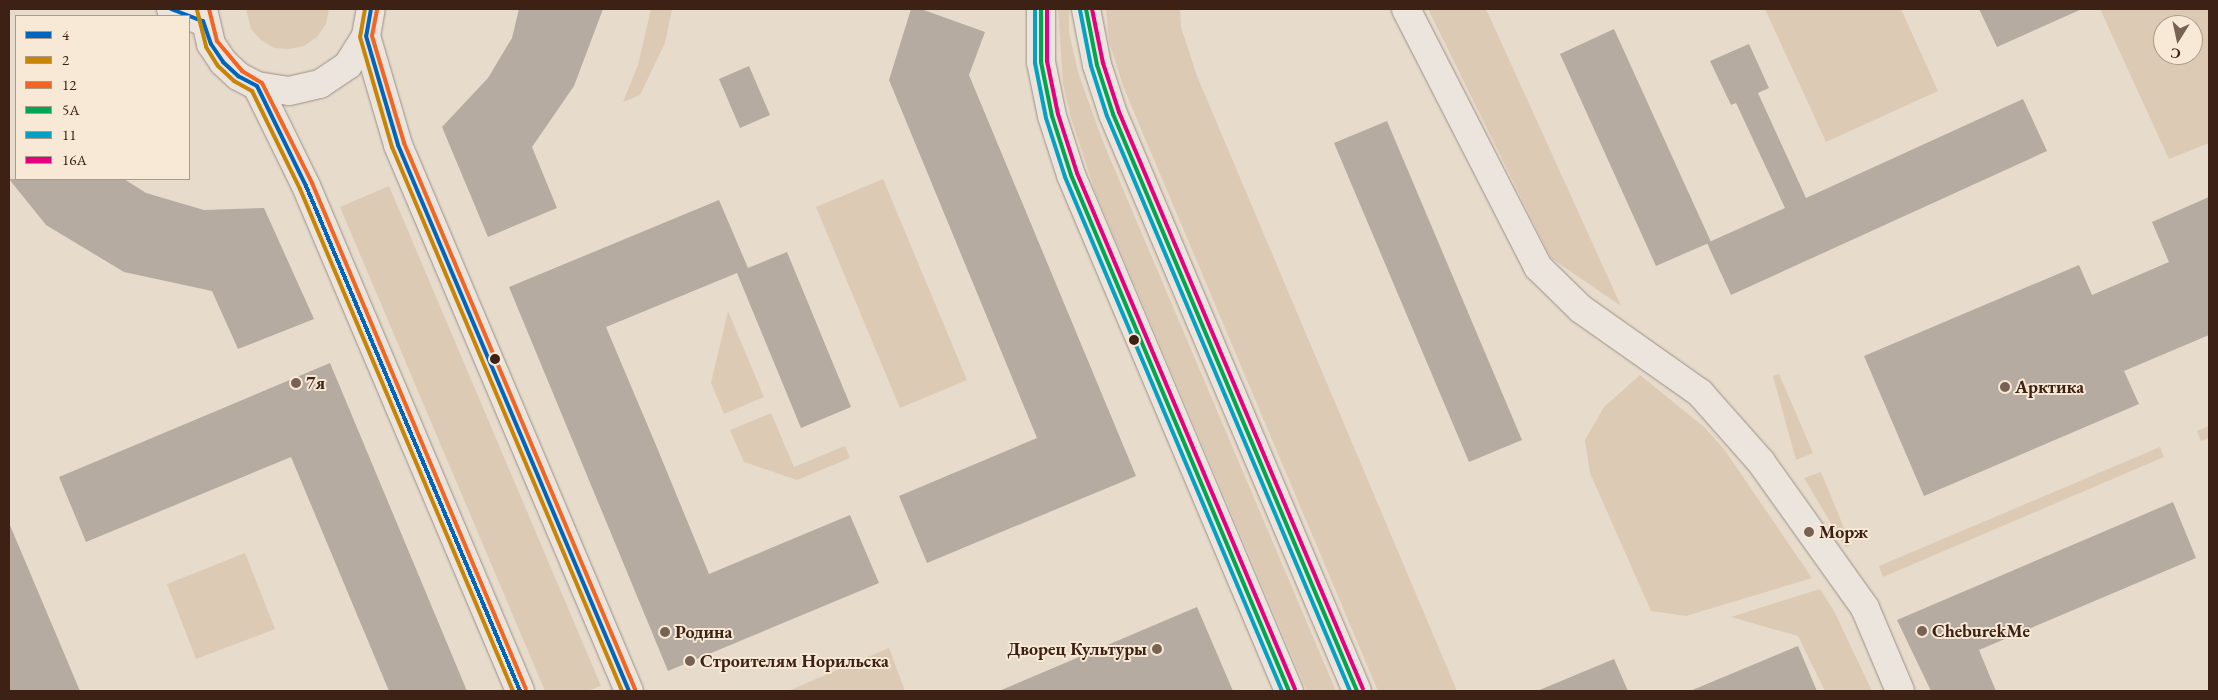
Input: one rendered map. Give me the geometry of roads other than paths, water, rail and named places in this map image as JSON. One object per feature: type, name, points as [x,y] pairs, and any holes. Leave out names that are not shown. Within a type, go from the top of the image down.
[{"type":"street","points":[[171,9],[203,15],[211,44],[222,62],[238,76],[257,86],[289,91],[320,84],[348,65],[366,36],[371,9]]},
{"type":"street","points":[[1041,9],[1045,80],[1052,116],[1071,175],[1289,691]]},
{"type":"street","points":[[1086,9],[1097,65],[1113,114],[1357,691]]},
{"type":"street","points":[[1406,9],[1538,267],[1581,309],[1700,393],[1761,462],[1865,608],[1900,691]]},
{"type":"street","points":[[366,36],[398,144],[629,691]]},
{"type":"street","points":[[257,86],[306,186],[520,691]]},
{"type":"place","name":"7я","points":[[296,383]]},
{"type":"place","name":"Арктика","points":[[2005,387]]},
{"type":"place","name":"Морж","points":[[1809,532]]},
{"type":"place","name":"CheburekMe","points":[[1922,631]]},
{"type":"place","name":"Родина","points":[[665,632]]},
{"type":"place","name":"Дворец Культуры","points":[[1157,649]]},
{"type":"place","name":"Строителям Норильска","points":[[690,661]]}]
